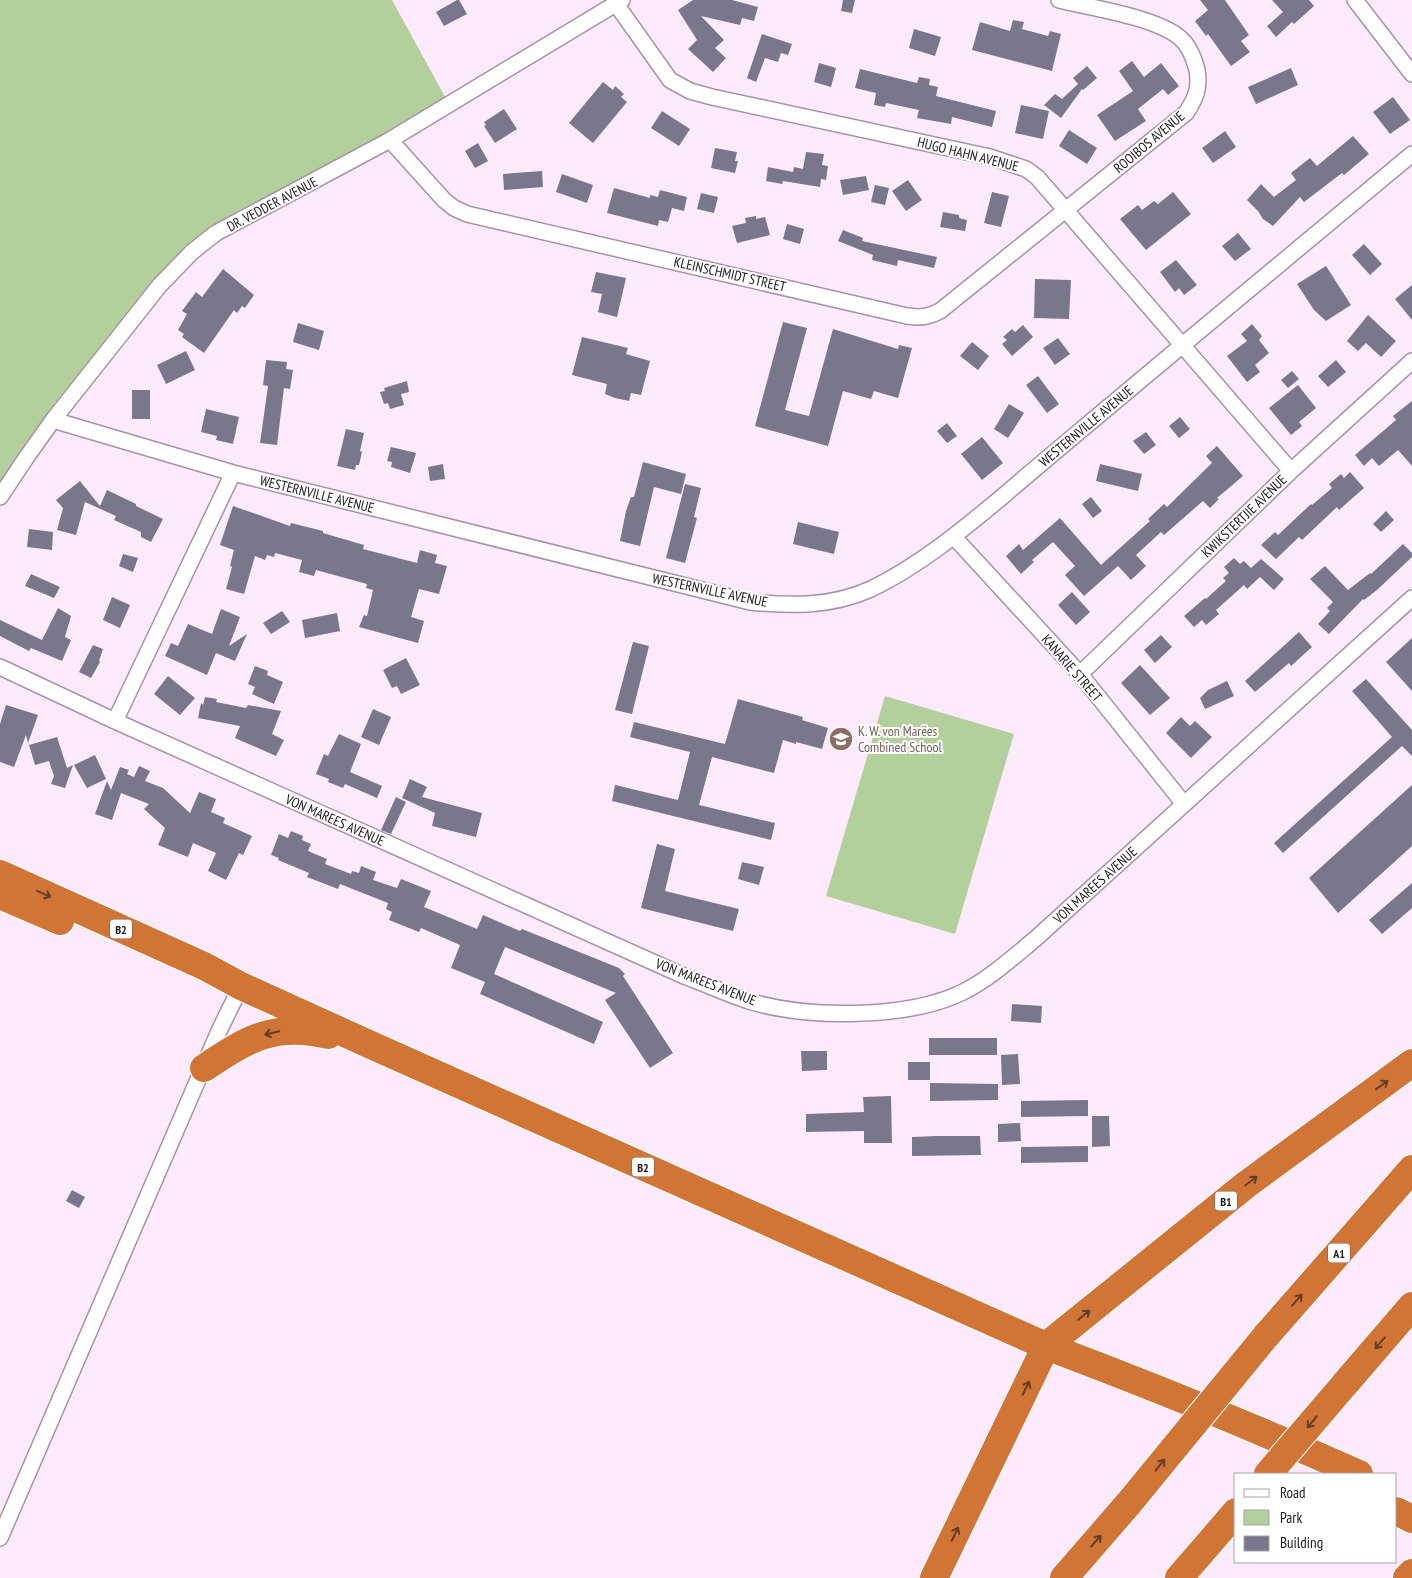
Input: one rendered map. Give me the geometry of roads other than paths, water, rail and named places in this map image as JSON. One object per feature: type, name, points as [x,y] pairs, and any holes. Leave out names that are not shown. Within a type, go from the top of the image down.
[{"type":"highway","name":"B2","points":[[0,874],[204,966],[241,986],[371,1045],[1046,1346]]},
{"type":"highway","name":"B2","points":[[0,895],[198,979],[206,982],[241,986]]},
{"type":"highway","points":[[204,1068],[235,1047],[256,1037],[278,1031],[298,1030],[312,1032],[371,1045]]},
{"type":"highway","name":"B1","points":[[1046,1346],[1247,1184],[1412,1063]]},
{"type":"highway","name":"A1","points":[[1064,1578],[1129,1503],[1265,1337],[1412,1169]]},
{"type":"highway","points":[[1269,1473],[1412,1306]]},
{"type":"highway","points":[[934,1578],[1046,1346],[1261,1430],[1357,1473]]},
{"type":"highway","points":[[1132,1378],[1320,1473]]},
{"type":"highway","points":[[1397,1492],[1412,1499]]},
{"type":"highway","points":[[1397,1512],[1412,1519]]},
{"type":"highway","points":[[1179,1578],[1234,1514]]},
{"type":"highway","points":[[1406,1578],[1412,1573]]},
{"type":"street","name":"ROOIBOS AVENUE","points":[[1059,0],[1137,19],[1165,28],[1181,38],[1194,57],[1198,79],[1196,99],[1186,113],[1065,211]]},
{"type":"street","points":[[1355,0],[1412,74]]},
{"type":"street","name":"HUGO HAHN AVENUE","points":[[619,2],[670,80],[690,91],[990,157],[1026,169],[1037,177],[1291,471]]},
{"type":"street","name":"DR. VEDDER AVENUE","points":[[0,497],[53,420],[160,285],[192,252],[216,233],[390,140],[619,2]]},
{"type":"street","name":"KLEINSCHMIDT STREET","points":[[390,140],[444,200],[454,208],[467,214],[919,318],[930,316],[940,311],[1065,211]]},
{"type":"street","name":"WESTERNVILLE AVENUE","points":[[53,420],[233,473],[750,602],[785,605],[811,604],[838,599],[869,589],[900,573],[954,537],[1412,154]]},
{"type":"street","name":"KWIKSTERTJIE AVENUE","points":[[1080,674],[1291,471],[1412,362]]},
{"type":"street","points":[[115,721],[233,473]]},
{"type":"street","name":"KANARIE STREET","points":[[954,537],[1080,674],[1184,804]]},
{"type":"street","name":"VON MAREES AVENUE","points":[[0,666],[115,721],[684,976],[749,1001],[807,1012],[857,1013],[896,1010],[933,1004],[962,992],[998,971],[1412,598]]},
{"type":"street","points":[[0,1538],[219,1031],[241,986]]},
{"type":"place","name":"K. W. von Marëes Combined School","points":[[841,739]]}]
